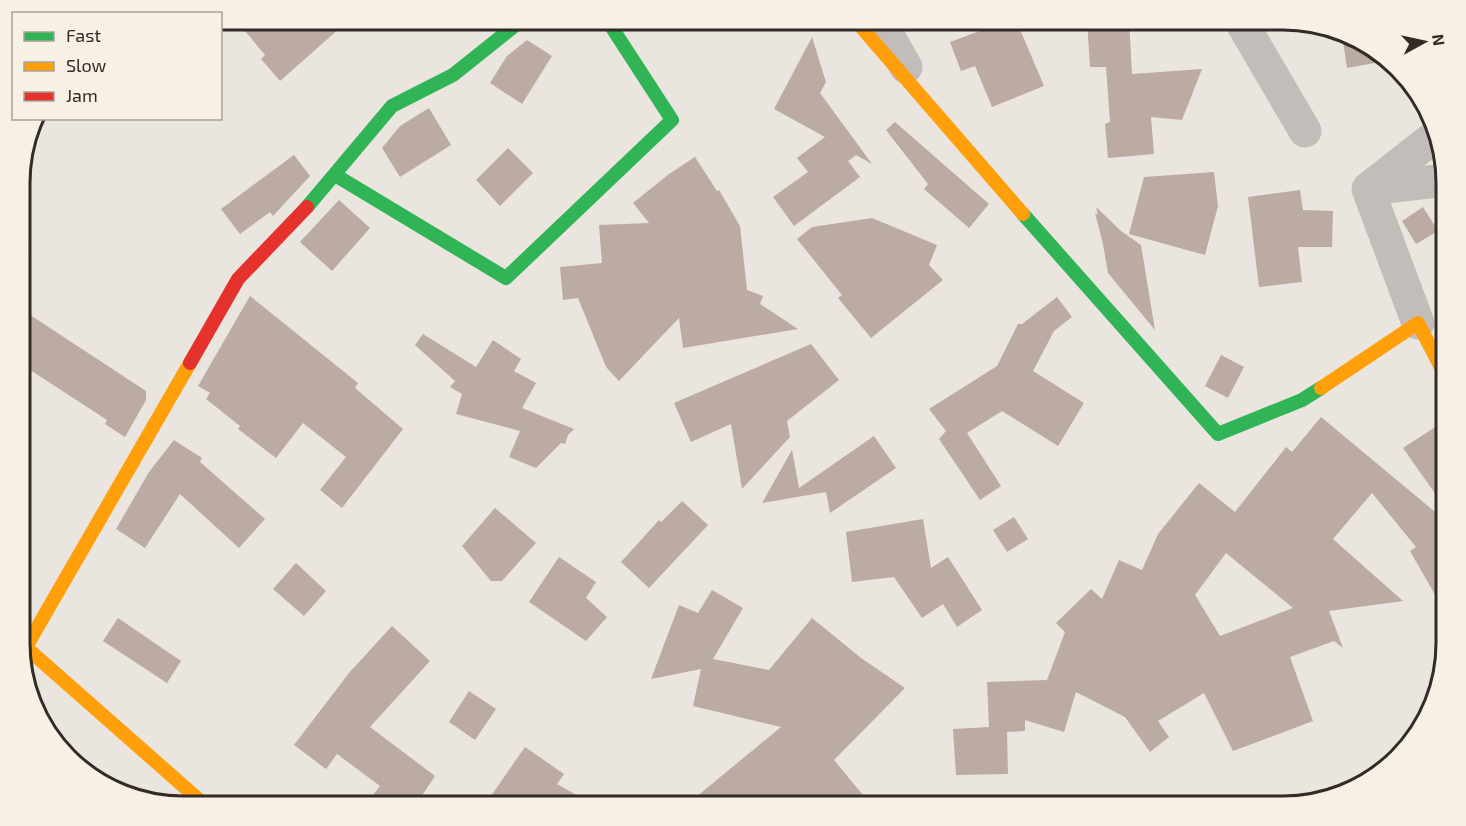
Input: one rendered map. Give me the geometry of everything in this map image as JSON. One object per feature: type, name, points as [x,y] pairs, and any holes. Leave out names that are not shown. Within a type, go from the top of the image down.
[{"type":"street","points":[[30,633],[238,279],[316,198],[392,106],[453,75],[509,30]]},
{"type":"street","points":[[335,175],[506,278],[672,120],[614,30]]},
{"type":"street","points":[[864,30],[1218,434],[1302,400],[1419,323]]},
{"type":"street","points":[[885,30],[927,103]]},
{"type":"street","points":[[1246,30],[1305,131]]},
{"type":"street","points":[[1368,189],[1430,140]]},
{"type":"street","points":[[1368,189],[1436,181]]},
{"type":"street","points":[[1368,189],[1419,323],[1436,357]]},
{"type":"street","points":[[30,652],[194,796]]},
{"type":"building","points":[[244,30],[338,30],[280,81],[261,59],[265,55]]},
{"type":"building","points":[[982,30],[1020,30],[1044,86],[992,107],[975,66],[961,71],[950,42]]},
{"type":"building","points":[[1088,30],[1130,30],[1132,74],[1202,69],[1182,120],[1151,117],[1154,154],[1108,158],[1105,124],[1110,122],[1106,67],[1090,67]]},
{"type":"building","points":[[812,37],[826,82],[820,93],[872,164],[856,155],[848,161],[860,177],[794,226],[773,197],[808,172],[797,158],[825,137],[774,109]]},
{"type":"building","points":[[527,40],[552,56],[522,104],[490,83],[507,56]]},
{"type":"building","points":[[1343,43],[1377,63],[1347,68]]},
{"type":"building","points":[[429,108],[451,145],[400,177],[382,148],[400,126]]},
{"type":"building","points":[[895,122],[989,204],[969,228],[924,189],[928,184],[886,130]]},
{"type":"building","points":[[508,148],[533,173],[500,206],[476,180]]},
{"type":"building","points":[[294,155],[310,176],[273,216],[270,212],[240,234],[221,209]]},
{"type":"building","points":[[695,157],[717,191],[719,190],[740,226],[747,290],[763,296],[760,304],[798,329],[683,348],[679,318],[619,381],[606,367],[578,298],[563,300],[560,267],[602,263],[599,225],[649,223],[633,203],[669,174]]},
{"type":"building","points":[[1214,172],[1218,206],[1205,255],[1129,234],[1144,177]]},
{"type":"building","points":[[1300,190],[1303,210],[1333,211],[1332,247],[1298,247],[1302,282],[1259,287],[1248,197]]},
{"type":"building","points":[[339,200],[370,228],[332,271],[300,242]]},
{"type":"building","points":[[1096,207],[1121,231],[1141,245],[1155,330],[1108,273],[1095,213],[1098,215]]},
{"type":"building","points":[[1423,207],[1436,228],[1436,232],[1416,244],[1402,221]]},
{"type":"building","points":[[872,218],[937,245],[929,265],[943,280],[871,338],[838,298],[842,295],[797,239],[812,227]]},
{"type":"building","points":[[250,296],[358,383],[355,388],[403,429],[342,508],[320,490],[346,457],[303,423],[276,458],[238,429],[240,426],[206,399],[210,393],[198,386]]},
{"type":"building","points":[[1057,297],[1072,317],[1054,331],[1033,371],[1084,403],[1058,446],[1002,411],[967,433],[1001,486],[980,500],[939,439],[946,431],[929,409],[997,366],[1018,324],[1022,324]]},
{"type":"building","points":[[30,315],[146,391],[146,400],[125,437],[105,424],[107,420],[30,370]]},
{"type":"building","points":[[423,334],[476,367],[493,340],[521,359],[514,371],[536,383],[522,408],[574,429],[568,435],[565,444],[561,443],[536,468],[509,457],[520,431],[456,414],[462,394],[450,387],[455,381],[415,345]]},
{"type":"building","points":[[811,344],[839,380],[787,421],[790,437],[742,489],[731,424],[691,442],[674,403]]},
{"type":"building","points":[[1221,355],[1244,367],[1228,398],[1205,386]]},
{"type":"building","points":[[1321,417],[1436,513],[1436,596],[1410,551],[1416,547],[1372,493],[1333,539],[1403,601],[1329,611],[1343,648],[1334,641],[1290,657],[1313,721],[1233,751],[1204,693],[1158,721],[1169,737],[1150,752],[1125,717],[1076,692],[1064,732],[1025,720],[1025,731],[1007,732],[1008,774],[956,775],[953,729],[989,727],[987,682],[1047,680],[1065,632],[1056,623],[1091,589],[1102,599],[1119,560],[1142,570],[1158,534],[1199,483],[1235,512],[1286,447],[1292,452]],"holes":[[[1226,553],[1293,608],[1220,636],[1195,595]]]},
{"type":"building","points":[[1436,427],[1436,495],[1403,448]]},
{"type":"building","points":[[874,436],[896,468],[830,513],[826,492],[762,503],[792,450],[799,488]]},
{"type":"building","points":[[174,440],[202,458],[200,462],[265,519],[239,548],[180,494],[145,548],[116,529],[149,472]]},
{"type":"building","points":[[682,501],[708,525],[649,588],[621,562],[659,520],[661,522]]},
{"type":"building","points":[[495,508],[536,543],[502,581],[491,581],[462,546]]},
{"type":"building","points":[[1014,517],[1028,539],[1007,552],[993,530]]},
{"type":"building","points":[[923,519],[931,568],[948,557],[982,610],[957,627],[943,604],[922,618],[894,577],[852,582],[846,532]]},
{"type":"building","points":[[559,557],[596,582],[586,598],[607,617],[586,641],[529,602]]},
{"type":"building","points":[[296,563],[326,591],[304,616],[273,589]]},
{"type":"building","points":[[712,590],[743,608],[713,659],[769,670],[812,618],[861,658],[905,688],[834,760],[864,796],[697,796],[781,727],[693,706],[701,669],[651,679],[679,605],[698,613]]},
{"type":"building","points":[[118,618],[181,661],[167,683],[103,641]]},
{"type":"building","points":[[392,626],[430,661],[370,727],[435,776],[422,796],[372,796],[380,786],[337,754],[326,769],[294,745],[349,673]]},
{"type":"building","points":[[469,691],[496,709],[475,740],[449,722]]},
{"type":"building","points":[[525,747],[564,774],[557,784],[578,796],[491,796]]},
{"type":"traffic: fast","points":[[307,207],[392,106],[453,75],[509,30]]},
{"type":"traffic: fast","points":[[335,175],[506,278],[672,120],[614,30]]},
{"type":"traffic: fast","points":[[1023,214],[1218,434],[1302,400],[1321,388]]},
{"type":"traffic: slow","points":[[864,30],[1023,214]]},
{"type":"traffic: slow","points":[[1321,388],[1418,323],[1436,358]]},
{"type":"traffic: slow","points":[[30,640],[190,363]]},
{"type":"traffic: slow","points":[[30,651],[195,796]]},
{"type":"traffic: jam","points":[[190,363],[238,279],[307,207]]}]
